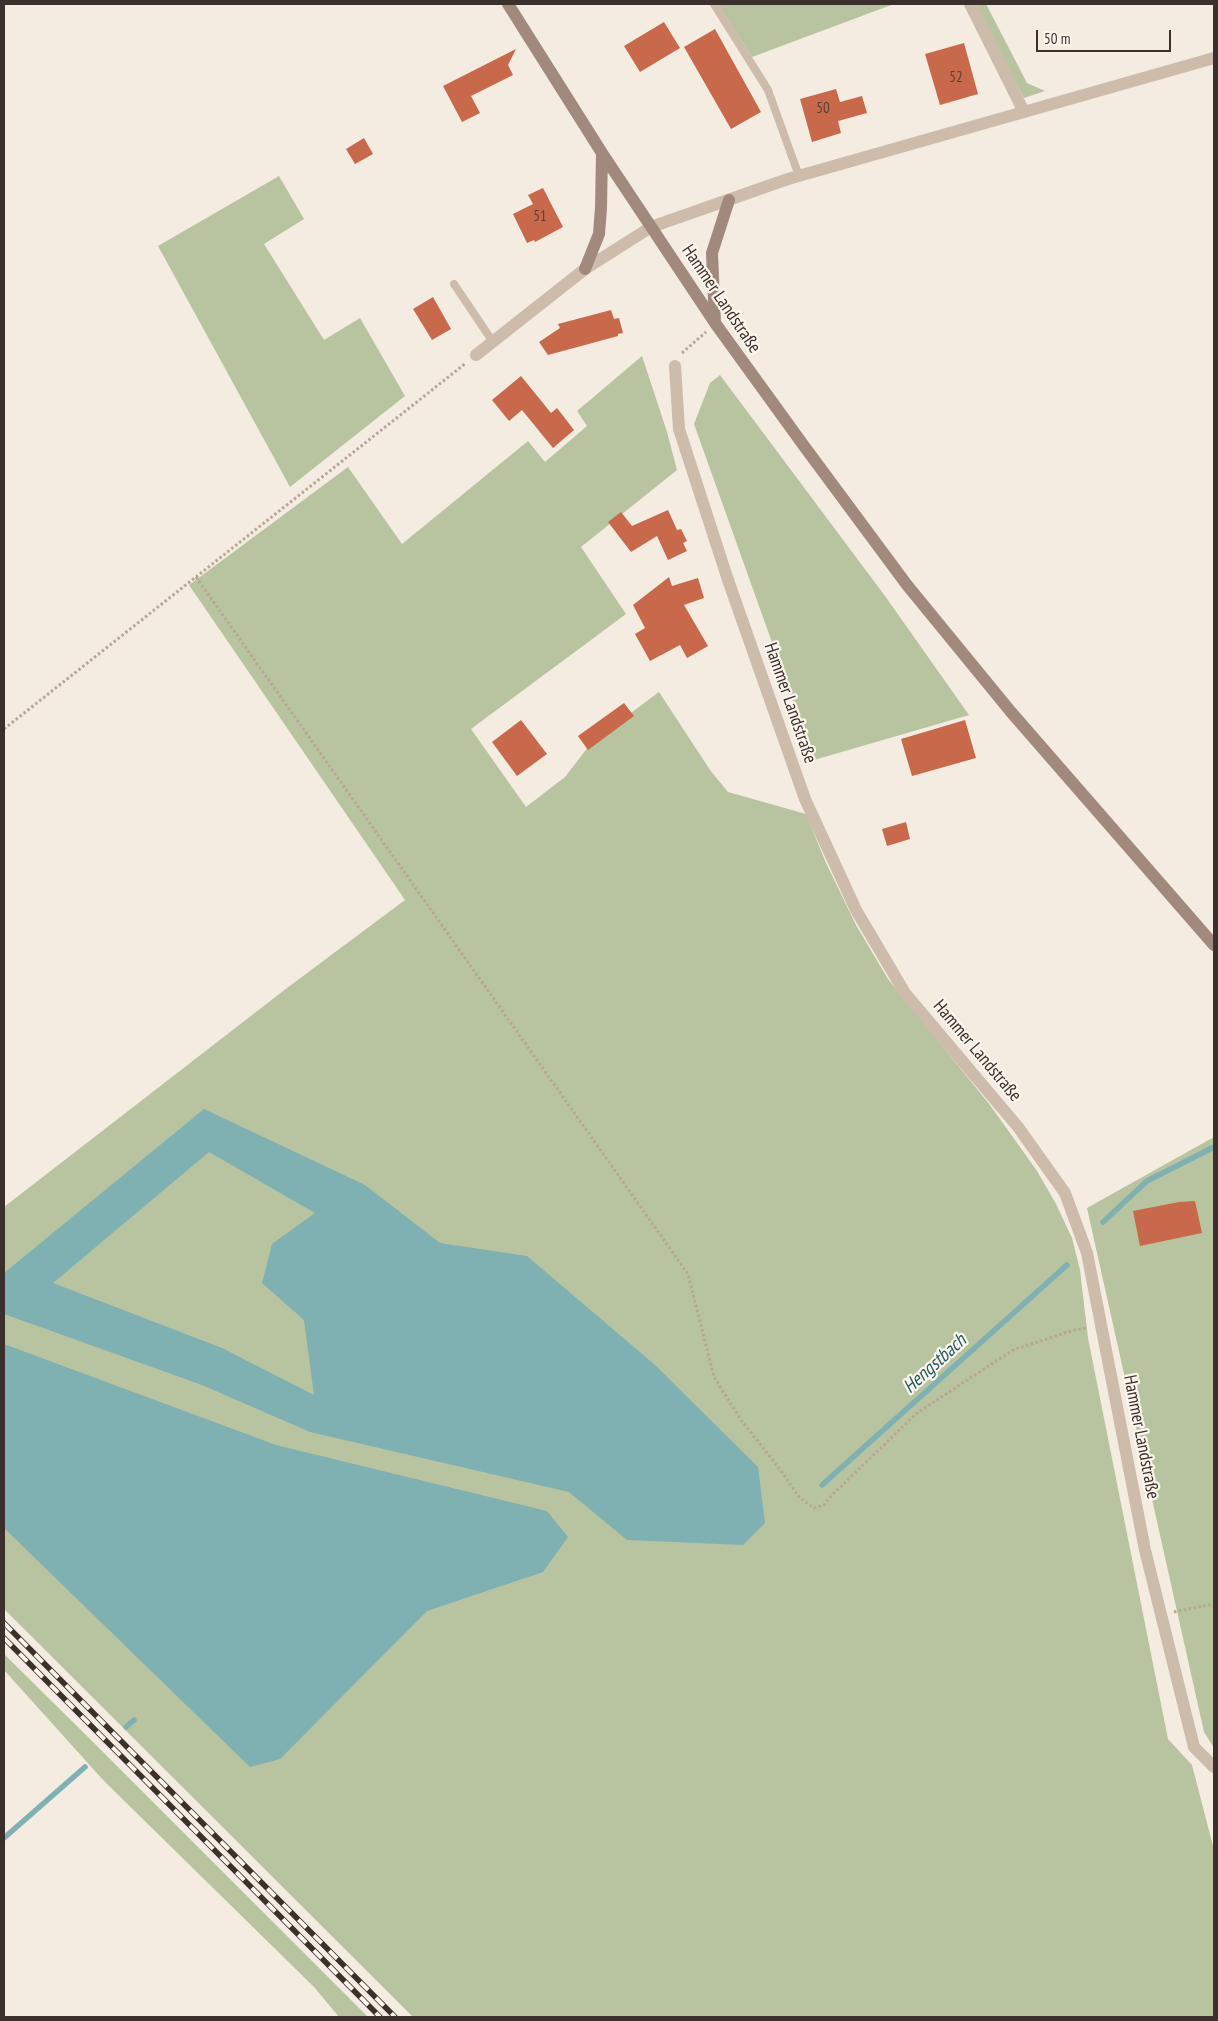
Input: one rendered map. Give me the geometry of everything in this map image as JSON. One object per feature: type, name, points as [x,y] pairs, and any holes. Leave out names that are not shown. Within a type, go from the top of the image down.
[{"type":"main road","name":"Hammer Landstraße","points":[[508,4],[602,153],[716,323],[907,585],[1011,712],[1214,945]]},
{"type":"main road","points":[[585,269],[599,234],[602,153]]},
{"type":"main road","points":[[716,323],[712,253],[729,200]]},
{"type":"street","points":[[970,4],[1024,112]]},
{"type":"street","points":[[476,355],[585,269],[651,227],[799,176],[1214,58]]},
{"type":"street","name":"Hammer Landstraße","points":[[675,366],[679,429],[728,580],[805,799],[856,910],[904,993],[1018,1127],[1065,1193],[1087,1253],[1145,1550],[1194,1747],[1214,1767]]},
{"type":"lane","points":[[714,4],[768,90],[799,176]]},
{"type":"lane","points":[[454,284],[493,342]]},
{"type":"path","points":[[675,366],[678,356],[716,323]]},
{"type":"path","points":[[4,729],[476,355]]},
{"type":"path","points":[[196,577],[688,1274],[714,1377],[741,1420],[799,1497],[814,1508],[824,1505],[917,1413],[1014,1350],[1074,1330],[1101,1325]]},
{"type":"path","points":[[1161,1614],[1213,1604]]},
{"type":"green space","points":[[718,4],[894,4],[752,57]]},
{"type":"green space","points":[[973,4],[986,4],[1027,83],[1045,91],[1024,98]]},
{"type":"green space","points":[[279,176],[304,219],[264,244],[324,340],[360,318],[405,396],[290,487],[158,246]]},
{"type":"green space","points":[[642,356],[667,432],[677,470],[581,547],[626,614],[471,729],[526,807],[565,777],[592,742],[659,692],[710,770],[728,792],[806,814],[826,863],[856,925],[888,979],[990,1105],[1037,1171],[1056,1204],[1072,1238],[1080,1270],[1088,1338],[1168,1739],[1192,1765],[1214,1850],[1214,2017],[413,2017],[4,1609],[4,1207],[287,988],[405,900],[189,585],[348,467],[402,544],[528,441],[545,462],[587,426],[577,411]]},
{"type":"green space","points":[[720,375],[885,596],[969,715],[814,760],[694,424],[710,383]]},
{"type":"green space","points":[[1214,1137],[1214,1748],[1204,1732],[1087,1208]]},
{"type":"green space","points":[[4,1654],[368,2017],[339,2017],[314,1987],[104,1781],[4,1670]]},
{"type":"water","points":[[204,1109],[365,1185],[440,1243],[527,1256],[655,1365],[758,1467],[765,1523],[743,1545],[627,1540],[569,1492],[310,1432],[202,1385],[4,1314],[4,1273]],"holes":[[[209,1152],[315,1213],[272,1244],[262,1283],[304,1320],[314,1395],[222,1348],[53,1283]]]},
{"type":"water","points":[[4,1344],[276,1445],[547,1511],[568,1537],[543,1572],[427,1611],[280,1759],[250,1767],[4,1528]]},
{"type":"building","points":[[664,22],[680,48],[640,72],[624,46]]},
{"type":"building","points":[[715,29],[761,112],[731,129],[684,47]]},
{"type":"building","points":[[964,43],[978,94],[940,105],[925,54]]},
{"type":"building","points":[[516,49],[508,65],[513,75],[471,96],[480,113],[462,122],[443,86]]},
{"type":"building","points":[[836,89],[840,102],[862,96],[867,113],[838,121],[841,133],[812,142],[800,99]]},
{"type":"building","points":[[364,138],[373,154],[355,164],[346,149]]},
{"type":"building","points":[[543,188],[563,227],[535,242],[534,240],[527,243],[513,214],[533,204],[528,195]]},
{"type":"building","points":[[433,297],[451,329],[432,340],[413,309]]},
{"type":"building","points":[[611,310],[614,319],[619,318],[623,333],[618,334],[618,336],[548,355],[539,342],[560,328],[558,324]]},
{"type":"building","points":[[521,376],[551,413],[557,408],[574,430],[553,448],[522,410],[509,421],[492,400]]},
{"type":"building","points":[[668,510],[677,530],[681,529],[687,541],[683,543],[687,551],[668,560],[657,536],[631,552],[608,522],[621,512],[632,526]]},
{"type":"building","points":[[669,577],[672,586],[698,578],[704,598],[684,605],[708,646],[687,658],[680,645],[650,661],[635,634],[645,628],[633,605]]},
{"type":"building","points":[[624,703],[634,716],[588,750],[578,736]]},
{"type":"building","points":[[521,720],[547,754],[517,776],[492,742]]},
{"type":"building","points":[[965,720],[976,758],[912,776],[901,739]]},
{"type":"building","points":[[906,822],[910,839],[887,846],[882,829]]},
{"type":"building","points":[[1195,1201],[1202,1233],[1140,1246],[1133,1211],[1179,1202]]},
{"type":"waterway","name":"Hengstbach","points":[[1103,1222],[1147,1181],[1214,1147]]},
{"type":"waterway","name":"Hengstbach","points":[[822,1485],[1067,1265]]},
{"type":"waterway","name":"Hengstbach","points":[[126,1727],[134,1720]]},
{"type":"waterway","name":"Hengstbach","points":[[4,1838],[85,1767]]},
{"type":"railway","points":[[4,1623],[395,2017]]},
{"type":"railway","points":[[4,1638],[380,2017]]}]
